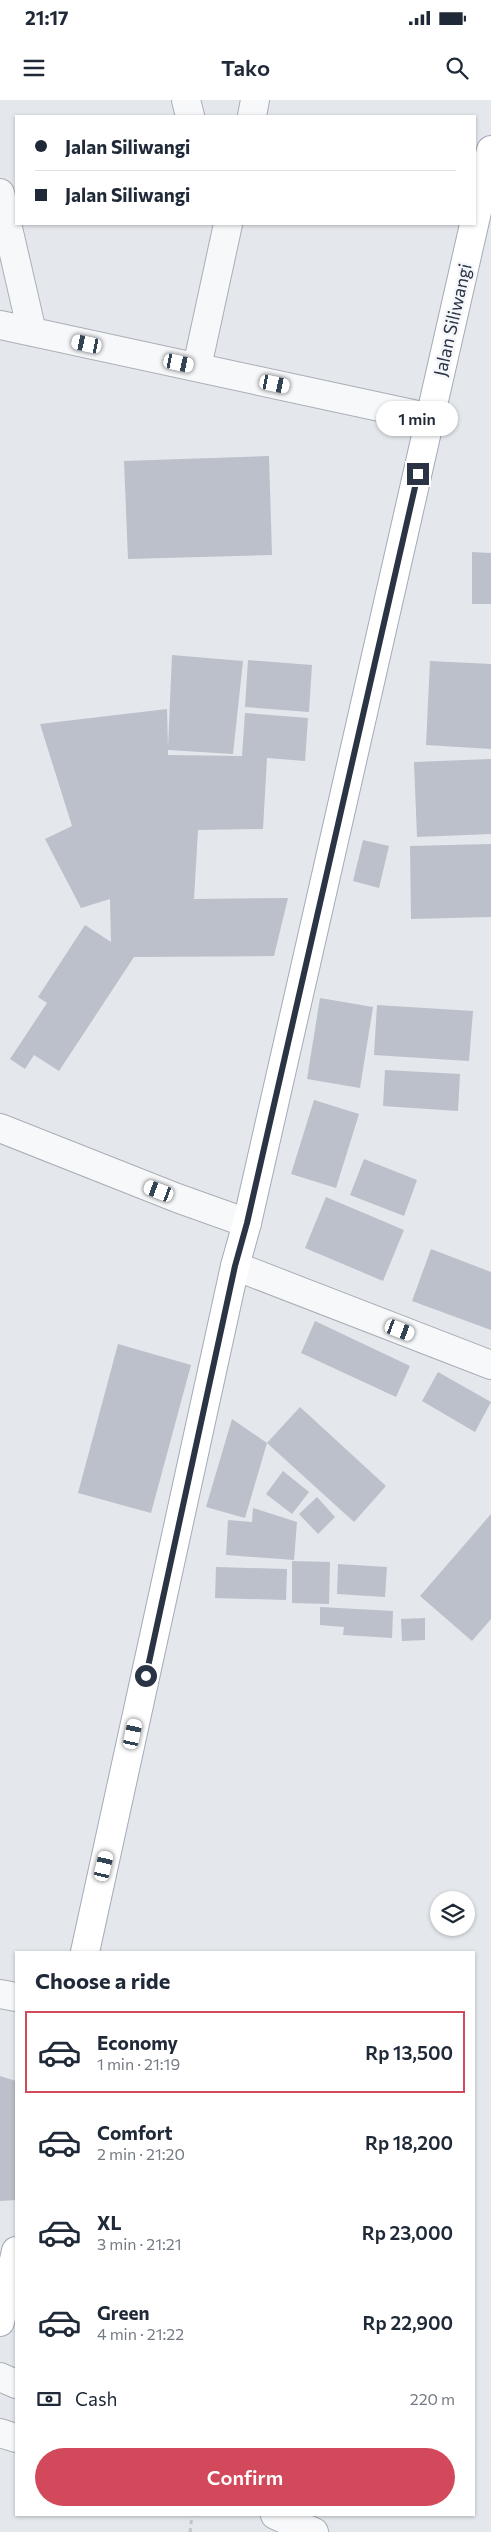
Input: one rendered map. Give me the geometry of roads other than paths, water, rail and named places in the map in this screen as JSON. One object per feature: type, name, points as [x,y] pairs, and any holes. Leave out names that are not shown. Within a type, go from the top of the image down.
[{"type":"main road","name":"Jalan Siliwangi","points":[[476,217],[491,150]]},
{"type":"main road","name":"Jalan Siliwangi","points":[[85,1951],[235,1266],[247,1223],[474,225]]},
{"type":"main road","points":[[0,2322],[15,2255]]},
{"type":"street","points":[[186,100],[190,115]]},
{"type":"street","points":[[252,115],[255,100]]},
{"type":"street","points":[[0,193],[32,332]]},
{"type":"street","points":[[197,367],[224,230]]},
{"type":"street","points":[[0,325],[431,418]]},
{"type":"street","points":[[0,1128],[177,1198],[247,1223]]},
{"type":"street","points":[[235,1266],[491,1365]]},
{"type":"street","points":[[0,1994],[15,1998]]},
{"type":"street","points":[[0,2377],[15,2384]]},
{"type":"street","points":[[0,2433],[15,2438]]},
{"type":"street","points":[[277,2516],[314,2532]]}]
